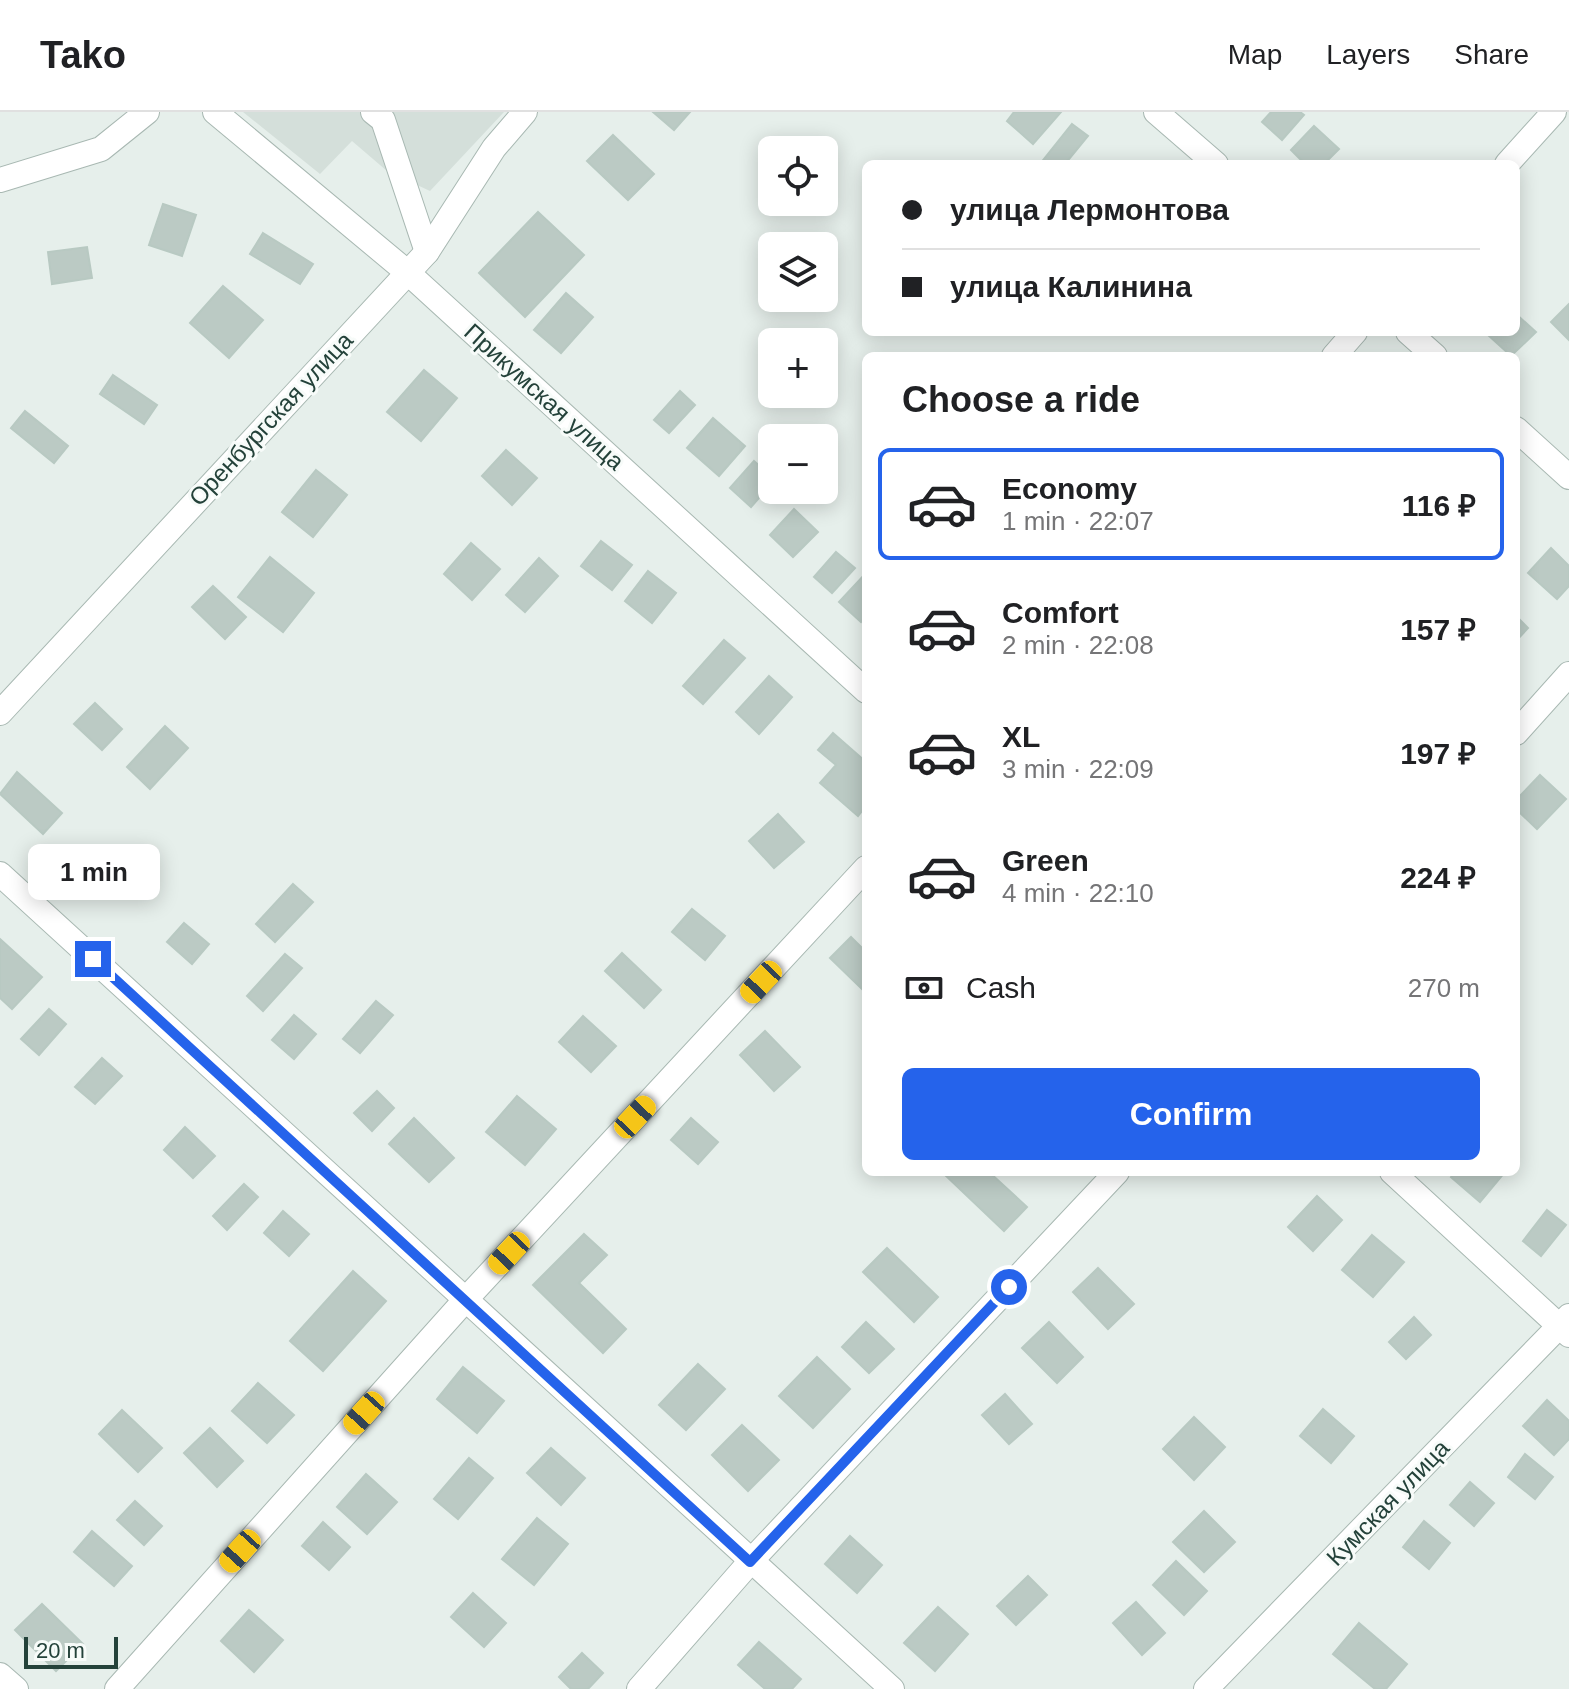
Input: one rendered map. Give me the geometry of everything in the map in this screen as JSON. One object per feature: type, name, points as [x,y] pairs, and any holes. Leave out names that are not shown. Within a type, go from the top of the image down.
[{"type":"street","points":[[0,180],[101,149],[147,112]]},
{"type":"street","name":"Прикумская улица","points":[[215,112],[407,272],[862,687]]},
{"type":"street","name":"Оренбургская улица","points":[[0,713],[427,252],[494,148],[525,112]]},
{"type":"street","points":[[1156,112],[1211,160]]},
{"type":"street","points":[[1511,160],[1554,112]]},
{"type":"street","points":[[382,115],[427,252]]},
{"type":"street","points":[[1338,352],[1352,336]]},
{"type":"street","points":[[1412,336],[1430,352]]},
{"type":"street","points":[[1520,433],[1569,477]]},
{"type":"street","points":[[1520,729],[1569,674]]},
{"type":"street","points":[[117,1689],[467,1298],[862,872]]},
{"type":"street","points":[[0,874],[892,1689]]},
{"type":"street","points":[[639,1689],[750,1562],[1113,1176]]},
{"type":"street","points":[[1397,1176],[1566,1326]]},
{"type":"street","name":"Кумская улица","points":[[1206,1689],[1566,1326]]},
{"type":"street","points":[[0,1675],[16,1689]]},
{"type":"shaded area","points":[[243,112],[504,112],[430,191],[387,171],[352,141],[320,174]]},
{"type":"building","points":[[653,112],[690,112],[674,130]]},
{"type":"building","points":[[1014,112],[1061,112],[1033,144],[1007,121]]},
{"type":"building","points":[[1271,112],[1300,112],[1304,115],[1282,140],[1262,122]]},
{"type":"building","points":[[1072,124],[1088,136],[1068,160],[1043,160]]},
{"type":"building","points":[[1314,126],[1339,149],[1328,160],[1301,160],[1291,150]]},
{"type":"building","points":[[613,135],[654,174],[628,200],[587,161]]},
{"type":"building","points":[[163,204],[196,215],[182,256],[149,245]]},
{"type":"building","points":[[538,212],[584,255],[525,317],[479,273]]},
{"type":"building","points":[[263,233],[313,264],[300,284],[250,254]]},
{"type":"building","points":[[87,247],[92,278],[52,284],[48,252]]},
{"type":"building","points":[[223,286],[263,320],[229,358],[190,323]]},
{"type":"building","points":[[566,293],[593,317],[561,353],[534,330]]},
{"type":"building","points":[[1569,304],[1569,340],[1551,322]]},
{"type":"building","points":[[1520,318],[1536,332],[1515,352],[1507,352],[1489,336],[1520,336]]},
{"type":"building","points":[[424,370],[457,398],[421,441],[387,412]]},
{"type":"building","points":[[113,375],[157,405],[144,424],[100,394]]},
{"type":"building","points":[[680,391],[695,405],[669,433],[654,420]]},
{"type":"building","points":[[25,411],[68,446],[54,463],[11,428]]},
{"type":"building","points":[[713,418],[745,446],[719,476],[687,448]]},
{"type":"building","points":[[506,450],[537,478],[512,505],[482,476]]},
{"type":"building","points":[[754,461],[758,465],[758,499],[751,507],[730,488]]},
{"type":"building","points":[[316,470],[347,495],[313,537],[282,512]]},
{"type":"building","points":[[794,509],[818,532],[793,557],[770,535]]},
{"type":"building","points":[[601,541],[632,565],[612,590],[581,566]]},
{"type":"building","points":[[471,543],[500,569],[472,600],[444,574]]},
{"type":"building","points":[[1551,548],[1569,566],[1569,586],[1557,599],[1528,573]]},
{"type":"building","points":[[836,552],[855,568],[832,593],[814,577]]},
{"type":"building","points":[[270,557],[314,593],[283,632],[238,597]]},
{"type":"building","points":[[539,558],[558,576],[525,612],[506,595]]},
{"type":"building","points":[[648,571],[676,593],[652,623],[625,601]]},
{"type":"building","points":[[862,577],[861,622],[839,602]]},
{"type":"building","points":[[213,586],[246,617],[225,639],[192,607]]},
{"type":"building","points":[[1520,620],[1528,628],[1520,637]]},
{"type":"building","points":[[724,640],[745,658],[703,704],[683,686]]},
{"type":"building","points":[[769,676],[792,697],[759,734],[736,712]]},
{"type":"building","points":[[95,703],[122,729],[102,750],[74,724]]},
{"type":"building","points":[[165,726],[188,748],[150,789],[127,767]]},
{"type":"building","points":[[833,733],[862,758],[862,811],[858,816],[820,783],[836,765],[818,750]]},
{"type":"building","points":[[17,772],[62,813],[43,834],[0,794]]},
{"type":"building","points":[[1540,775],[1566,799],[1537,829],[1520,813],[1520,796]]},
{"type":"building","points":[[778,814],[804,842],[774,868],[749,841]]},
{"type":"building","points":[[293,884],[313,902],[275,942],[256,924]]},
{"type":"building","points":[[692,909],[725,936],[705,960],[672,932]]},
{"type":"building","points":[[184,923],[209,944],[192,964],[167,942]]},
{"type":"building","points":[[851,937],[862,948],[862,989],[830,958]]},
{"type":"building","points":[[0,939],[42,977],[12,1009],[0,998]]},
{"type":"building","points":[[622,953],[661,990],[644,1008],[605,971]]},
{"type":"building","points":[[285,954],[302,968],[263,1011],[247,996]]},
{"type":"building","points":[[376,1001],[393,1015],[360,1053],[343,1039]]},
{"type":"building","points":[[49,1009],[66,1024],[39,1055],[21,1039]]},
{"type":"building","points":[[294,1015],[316,1034],[294,1059],[272,1040]]},
{"type":"building","points":[[583,1016],[616,1046],[591,1072],[559,1042]]},
{"type":"building","points":[[765,1031],[800,1067],[774,1091],[740,1055]]},
{"type":"building","points":[[102,1058],[122,1076],[95,1104],[75,1087]]},
{"type":"building","points":[[377,1091],[394,1108],[372,1131],[354,1113]]},
{"type":"building","points":[[517,1096],[556,1129],[525,1165],[486,1132]]},
{"type":"building","points":[[414,1118],[454,1158],[429,1182],[389,1144]]},
{"type":"building","points":[[691,1118],[718,1142],[698,1164],[671,1140]]},
{"type":"building","points":[[185,1127],[215,1156],[193,1178],[164,1150]]},
{"type":"building","points":[[946,1176],[993,1176],[1027,1207],[1004,1231]]},
{"type":"building","points":[[1452,1176],[1502,1176],[1480,1202]]},
{"type":"building","points":[[244,1184],[258,1197],[227,1230],[213,1216]]},
{"type":"building","points":[[1317,1196],[1342,1220],[1313,1251],[1288,1227]]},
{"type":"building","points":[[1547,1210],[1566,1225],[1541,1256],[1523,1241]]},
{"type":"building","points":[[283,1211],[309,1234],[289,1256],[264,1233]]},
{"type":"building","points":[[584,1234],[607,1255],[579,1283],[626,1329],[603,1353],[533,1285]]},
{"type":"building","points":[[1372,1235],[1404,1262],[1373,1297],[1342,1270]]},
{"type":"building","points":[[887,1248],[938,1297],[914,1322],[863,1272]]},
{"type":"building","points":[[1098,1268],[1134,1304],[1108,1329],[1073,1292]]},
{"type":"building","points":[[353,1271],[386,1301],[323,1371],[290,1341]]},
{"type":"building","points":[[1414,1317],[1431,1335],[1406,1359],[1389,1342]]},
{"type":"building","points":[[866,1322],[894,1349],[869,1373],[842,1347]]},
{"type":"building","points":[[1049,1322],[1083,1357],[1057,1383],[1022,1348]]},
{"type":"building","points":[[817,1357],[850,1389],[813,1428],[779,1396]]},
{"type":"building","points":[[698,1364],[725,1389],[686,1430],[659,1405]]},
{"type":"building","points":[[463,1367],[504,1401],[477,1433],[437,1399]]},
{"type":"building","points":[[258,1383],[294,1415],[267,1443],[232,1411]]},
{"type":"building","points":[[1005,1394],[1032,1424],[1009,1444],[982,1415]]},
{"type":"building","points":[[1547,1400],[1569,1421],[1569,1439],[1554,1455],[1523,1426]]},
{"type":"building","points":[[1323,1409],[1354,1436],[1331,1463],[1300,1436]]},
{"type":"building","points":[[122,1410],[162,1448],[138,1472],[99,1434]]},
{"type":"building","points":[[1194,1417],[1225,1447],[1194,1480],[1163,1449]]},
{"type":"building","points":[[742,1425],[779,1460],[748,1491],[712,1455]]},
{"type":"building","points":[[210,1428],[243,1461],[217,1487],[184,1453]]},
{"type":"building","points":[[551,1448],[585,1478],[561,1505],[527,1473]]},
{"type":"building","points":[[1525,1454],[1553,1477],[1535,1499],[1508,1477]]},
{"type":"building","points":[[469,1458],[493,1478],[458,1519],[434,1499]]},
{"type":"building","points":[[366,1474],[397,1502],[367,1534],[337,1507]]},
{"type":"building","points":[[1470,1482],[1494,1503],[1474,1526],[1450,1505]]},
{"type":"building","points":[[135,1501],[162,1526],[144,1545],[117,1520]]},
{"type":"building","points":[[1204,1511],[1235,1542],[1204,1572],[1173,1542]]},
{"type":"building","points":[[537,1518],[568,1544],[534,1585],[502,1559]]},
{"type":"building","points":[[1424,1521],[1450,1543],[1429,1569],[1403,1547]]},
{"type":"building","points":[[323,1522],[350,1547],[329,1570],[302,1546]]},
{"type":"building","points":[[92,1531],[132,1566],[114,1586],[74,1552]]},
{"type":"building","points":[[850,1536],[882,1565],[857,1593],[825,1564]]},
{"type":"building","points":[[1176,1561],[1207,1591],[1184,1615],[1153,1585]]},
{"type":"building","points":[[1028,1576],[1047,1595],[1016,1625],[997,1606]]},
{"type":"building","points":[[473,1593],[506,1623],[484,1647],[451,1617]]},
{"type":"building","points":[[1136,1602],[1165,1633],[1142,1655],[1113,1623]]},
{"type":"building","points":[[42,1604],[83,1644],[56,1671],[15,1630]]},
{"type":"building","points":[[938,1607],[968,1634],[935,1671],[904,1643]]},
{"type":"building","points":[[249,1610],[283,1640],[254,1672],[221,1641]]},
{"type":"building","points":[[1359,1623],[1407,1664],[1386,1689],[1375,1689],[1333,1654]]},
{"type":"building","points":[[759,1642],[801,1679],[792,1689],[765,1689],[738,1665]]},
{"type":"building","points":[[582,1653],[603,1673],[588,1689],[571,1689],[559,1677]]},
{"type":"route","points":[[93,959],[467,1298],[750,1562],[1009,1287]]}]
